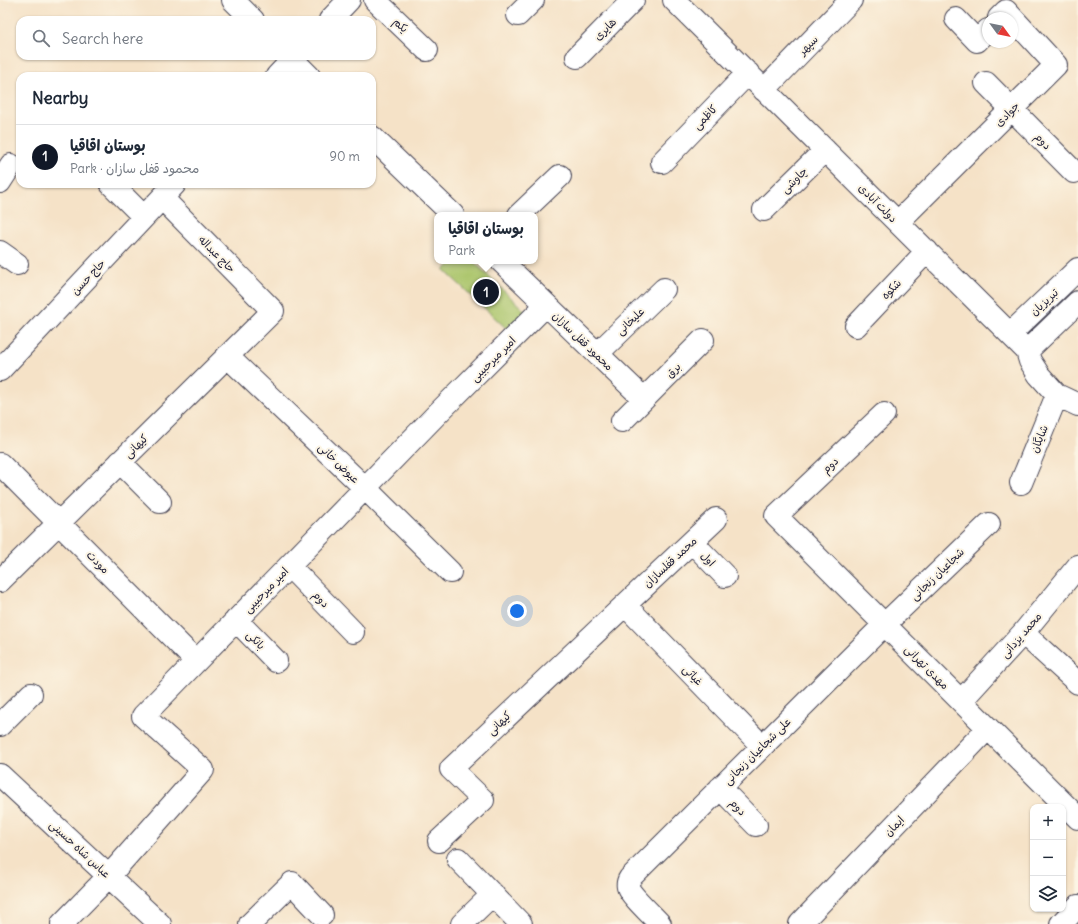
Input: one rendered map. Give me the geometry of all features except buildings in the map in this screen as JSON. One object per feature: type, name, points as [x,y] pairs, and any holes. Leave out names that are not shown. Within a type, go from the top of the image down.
[{"type":"street","points":[[233,0],[249,16]]},
{"type":"street","points":[[334,16],[349,0]]},
{"type":"street","name":"یکم","points":[[375,0],[427,50]]},
{"type":"street","name":"هایری","points":[[577,57],[633,0]]},
{"type":"street","name":"دولت آبادی","points":[[674,0],[1027,351],[1030,361],[1039,375],[1057,396],[1078,405]]},
{"type":"street","name":"سپهر","points":[[764,90],[851,0]]},
{"type":"street","points":[[956,19],[977,41],[982,36]]},
{"type":"street","name":"جوادی","points":[[898,222],[1056,65],[1018,24]]},
{"type":"street","points":[[280,72],[290,60]]},
{"type":"street","points":[[295,60],[305,72]]},
{"type":"street","name":"کاظمی","points":[[662,162],[748,74]]},
{"type":"street","points":[[986,83],[1012,109]]},
{"type":"street","name":"دوم","points":[[1012,109],[1074,172]]},
{"type":"street","points":[[376,141],[450,212]]},
{"type":"street","name":"چاوشی","points":[[764,210],[825,150]]},
{"type":"street","points":[[522,212],[560,176]]},
{"type":"street","points":[[115,188],[144,217]]},
{"type":"street","name":"حاج حسن","points":[[0,370],[168,191]]},
{"type":"street","name":"حاج عبداله","points":[[168,191],[273,310]]},
{"type":"street","name":"شکوه","points":[[856,326],[927,252]]},
{"type":"street","name":"محمود قفل سازان","points":[[504,264],[644,399]]},
{"type":"street","name":"تبریزیان","points":[[1010,334],[1078,269]]},
{"type":"street","name":"علیخانی","points":[[597,354],[664,289]]},
{"type":"street","points":[[1027,351],[1078,302]]},
{"type":"street","name":"امیر میرحبیبی","points":[[109,876],[203,770],[143,716],[546,305]]},
{"type":"street","name":"کیهانی","points":[[0,581],[273,310]]},
{"type":"street","name":"برق","points":[[644,399],[702,340]]},
{"type":"street","name":"عیوض خانی","points":[[227,356],[450,572]]},
{"type":"street","name":"شایگان","points":[[1021,483],[1057,396]]},
{"type":"street","points":[[622,421],[644,399]]},
{"type":"street","name":"دوم","points":[[776,516],[884,414]]},
{"type":"street","points":[[120,462],[160,502]]},
{"type":"street","name":"مودت","points":[[0,464],[196,661]]},
{"type":"street","name":"مهدی تهرانی","points":[[776,516],[1078,818]]},
{"type":"street","name":"محمد قفلسازان","points":[[625,605],[716,519]]},
{"type":"street","name":"شجاعیان زنجانی","points":[[885,624],[989,524]]},
{"type":"street","name":"اول","points":[[692,542],[725,576]]},
{"type":"street","name":"دوم","points":[[289,566],[353,632]]},
{"type":"street","name":"محمد یزدانی","points":[[961,702],[1023,633],[1078,566]]},
{"type":"street","name":"کیهانی","points":[[439,841],[483,800],[451,769],[625,605]]},
{"type":"street","name":"غیاثی","points":[[625,605],[762,746]]},
{"type":"street","name":"بانکی","points":[[236,620],[276,661]]},
{"type":"street","name":"علی شجاعیان زنجانی","points":[[660,924],[630,892],[628,881],[630,878],[885,624]]},
{"type":"street","points":[[1023,633],[1078,683]]},
{"type":"street","points":[[0,724],[31,694]]},
{"type":"street","name":"ایمان","points":[[800,924],[988,728]]},
{"type":"street","name":"عباس شاه حسینی","points":[[0,775],[160,924]]},
{"type":"street","name":"دوم","points":[[720,788],[756,825]]},
{"type":"street","points":[[458,858],[522,924]]},
{"type":"street","points":[[62,924],[109,876]]},
{"type":"street","points":[[250,924],[292,883],[322,915]]},
{"type":"street","points":[[462,924],[493,894]]},
{"type":"street","points":[[1061,924],[1078,906]]},
{"type":"green space","points":[[450,264],[476,264],[528,314],[509,331],[444,270]]},
{"type":"place","name":"بوستان اقاقیا","points":[[486,292]]}]
